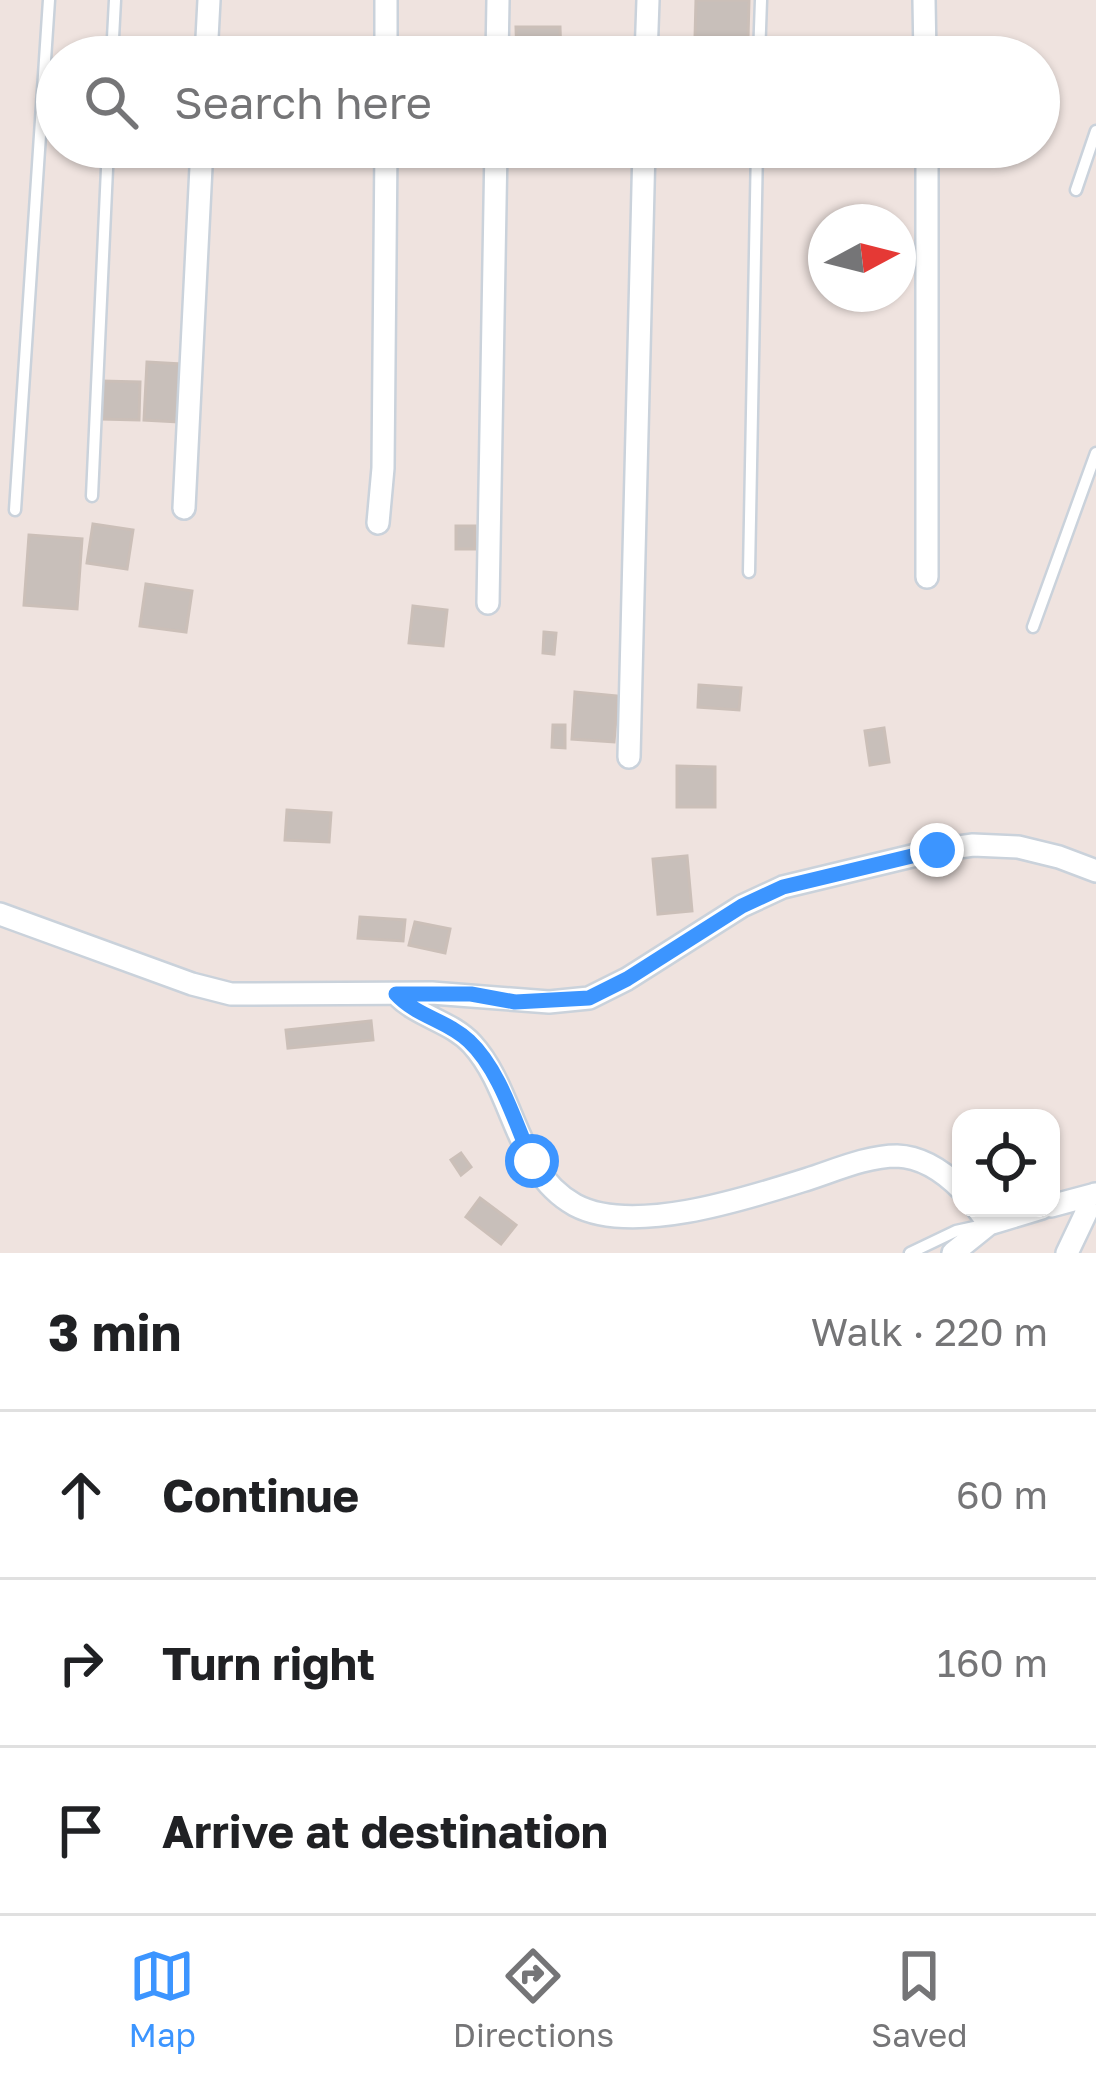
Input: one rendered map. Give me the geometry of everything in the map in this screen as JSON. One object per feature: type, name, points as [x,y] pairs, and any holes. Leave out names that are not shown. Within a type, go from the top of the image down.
[{"type":"street","points":[[207,36],[209,0]]},
{"type":"street","points":[[386,0],[386,36]]},
{"type":"street","points":[[497,36],[498,0]]},
{"type":"street","points":[[646,36],[647,0]]},
{"type":"street","points":[[924,0],[925,36]]},
{"type":"street","points":[[184,508],[201,168]]},
{"type":"street","points":[[378,523],[383,469],[386,168]]},
{"type":"street","points":[[488,603],[496,168]]},
{"type":"street","points":[[629,757],[643,168]]},
{"type":"street","points":[[927,168],[927,577]]},
{"type":"street","points":[[0,914],[231,994],[471,994],[515,1002],[589,998],[742,906],[783,887],[937,850],[973,845],[1018,848],[1060,856],[1096,871]]},
{"type":"street","points":[[396,994],[409,1008],[472,1043],[490,1070],[532,1161],[555,1192],[578,1207],[610,1216],[694,1208],[863,1161],[899,1156],[926,1163],[952,1182]]},
{"type":"street","points":[[1060,1203],[1095,1194]]},
{"type":"street","points":[[1067,1253],[1095,1194]]},
{"type":"street","points":[[953,1253],[982,1217]]},
{"type":"street","points":[[968,1253],[983,1217]]},
{"type":"lane","points":[[47,36],[49,0]]},
{"type":"lane","points":[[113,36],[115,0]]},
{"type":"lane","points":[[760,36],[761,0]]},
{"type":"lane","points":[[1076,190],[1096,131]]},
{"type":"lane","points":[[16,511],[38,168]]},
{"type":"lane","points":[[92,496],[107,168]]},
{"type":"lane","points":[[749,572],[757,168]]},
{"type":"lane","points":[[1033,627],[1096,453]]},
{"type":"lane","points":[[910,1253],[981,1217]]},
{"type":"building","points":[[696,0],[749,0],[748,36],[695,36]]},
{"type":"building","points":[[516,27],[560,27],[560,36],[516,36]]},
{"type":"building","points":[[147,362],[181,364],[178,422],[144,420]]},
{"type":"building","points":[[101,381],[140,382],[139,420],[101,419]]},
{"type":"building","points":[[93,524],[133,530],[127,569],[87,563]]},
{"type":"building","points":[[456,526],[475,526],[475,549],[456,549]]},
{"type":"building","points":[[29,535],[82,539],[77,609],[24,605]]},
{"type":"building","points":[[146,584],[192,591],[186,632],[140,626]]},
{"type":"building","points":[[413,606],[447,610],[443,646],[409,643]]},
{"type":"building","points":[[544,632],[556,633],[554,654],[543,653]]},
{"type":"building","points":[[699,685],[741,688],[739,710],[698,707]]},
{"type":"building","points":[[575,692],[618,696],[614,742],[572,739]]},
{"type":"building","points":[[553,725],[565,725],[565,748],[552,747]]},
{"type":"building","points":[[884,728],[889,762],[870,765],[865,731]]},
{"type":"building","points":[[677,766],[715,767],[715,807],[677,807]]},
{"type":"building","points":[[287,810],[331,813],[329,842],[285,840]]},
{"type":"building","points":[[687,856],[692,911],[658,914],[653,859]]},
{"type":"building","points":[[360,917],[405,920],[403,941],[358,938]]},
{"type":"building","points":[[415,922],[450,929],[445,953],[409,945]]},
{"type":"building","points":[[371,1021],[373,1040],[288,1048],[286,1030]]},
{"type":"building","points":[[461,1153],[471,1167],[461,1175],[451,1160]]},
{"type":"building","points":[[480,1198],[516,1225],[501,1244],[466,1217]]},
{"type":"route","points":[[532,1161],[490,1070],[472,1043],[409,1008],[396,994],[471,994],[515,1002],[589,998],[742,906],[783,887],[937,850]]}]
